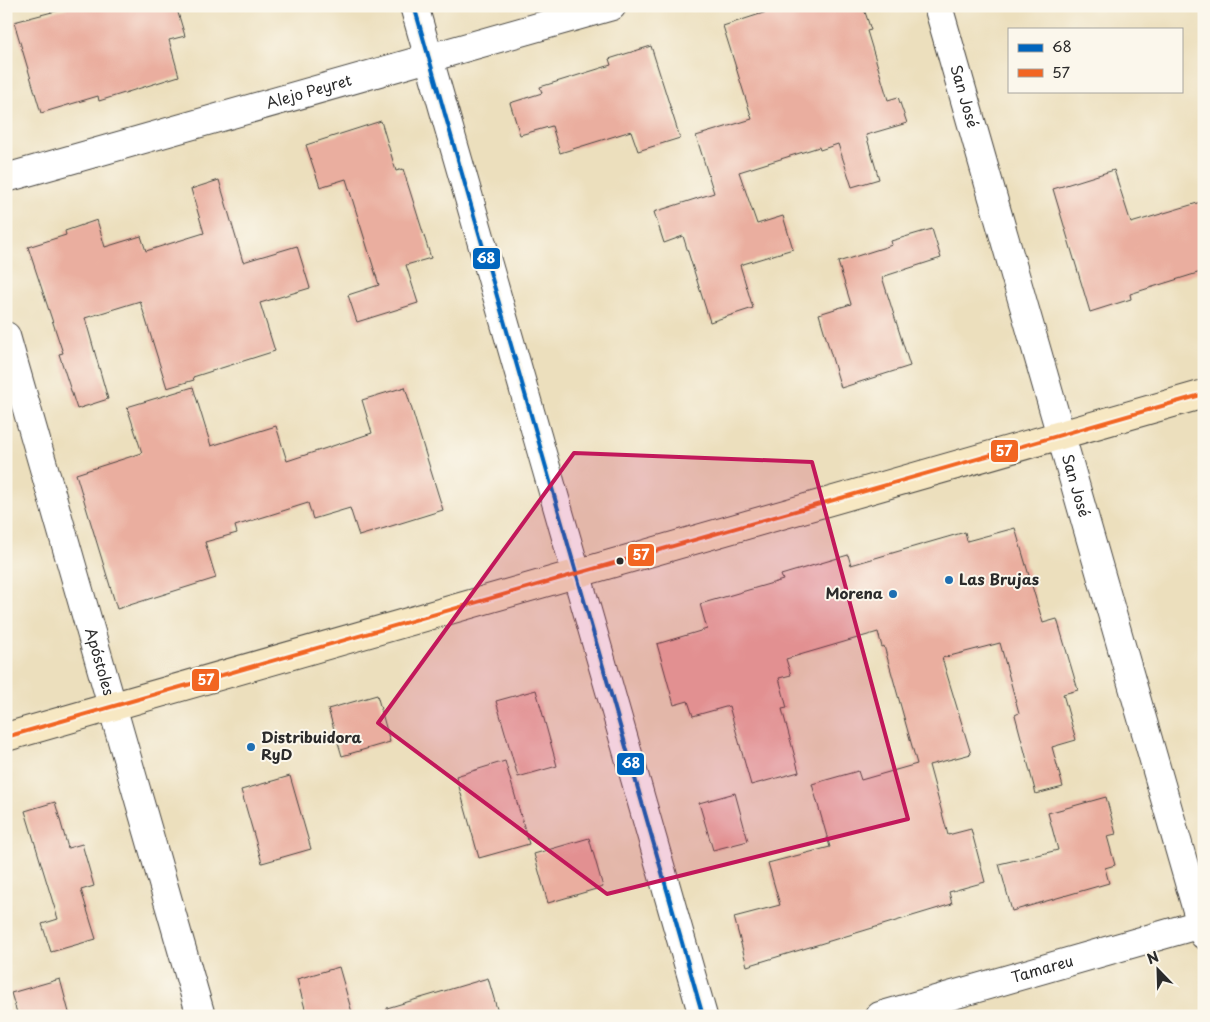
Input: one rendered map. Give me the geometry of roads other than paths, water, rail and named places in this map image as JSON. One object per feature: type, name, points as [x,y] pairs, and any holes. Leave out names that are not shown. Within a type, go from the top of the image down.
[{"type":"main road","points":[[6,737],[1204,394]]},
{"type":"street","points":[[414,6],[703,1016]]},
{"type":"street","name":"Alejo Peyret","points":[[6,178],[612,6]]},
{"type":"street","name":"San José","points":[[938,6],[1203,927]]},
{"type":"street","name":"Apóstoles","points":[[6,336],[201,1016]]},
{"type":"street","name":"Tamareu","points":[[880,1016],[1203,927]]},
{"type":"place","name":"Las Brujas","points":[[949,580]]},
{"type":"place","name":"Morena","points":[[893,594]]},
{"type":"place","name":"Distribuidora RyD","points":[[251,747]]}]
